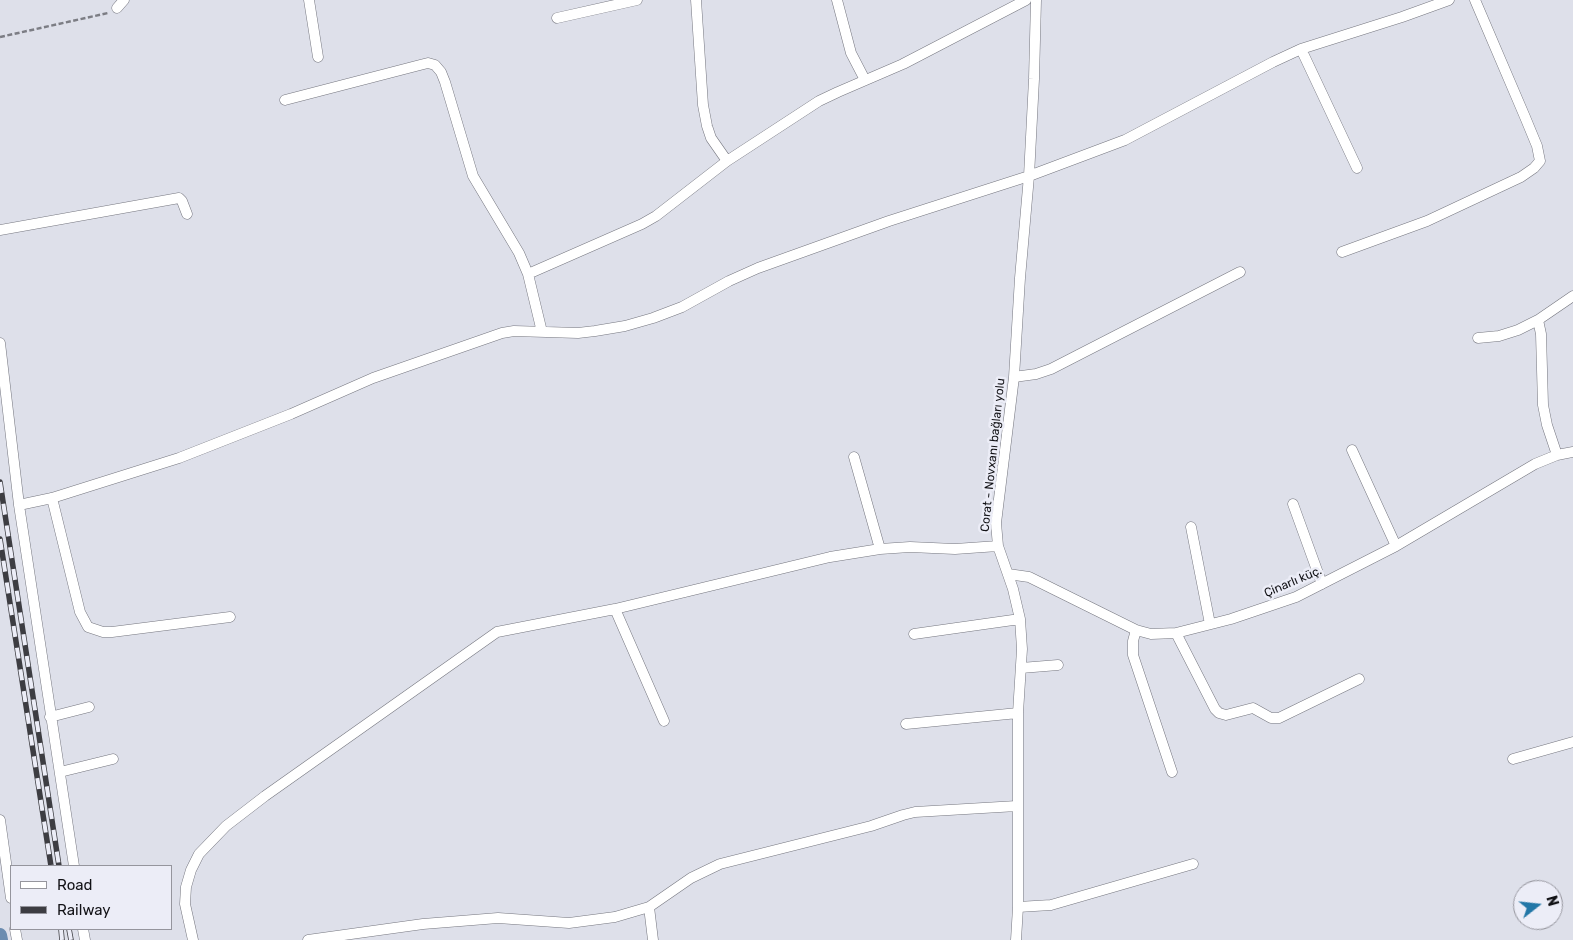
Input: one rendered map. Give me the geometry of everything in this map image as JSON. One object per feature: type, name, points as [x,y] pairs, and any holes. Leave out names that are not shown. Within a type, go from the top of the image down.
[{"type":"street","points":[[309,0],[318,57]]},
{"type":"street","points":[[557,18],[637,0]]},
{"type":"street","points":[[696,0],[699,59],[706,119],[712,138],[727,161]]},
{"type":"street","points":[[836,0],[851,52],[865,80]]},
{"type":"street","points":[[528,274],[642,224],[656,216],[727,161],[819,102],[903,64],[1026,0]]},
{"type":"street","name":"Corat - Novxanı bağları yolu","points":[[1016,940],[1018,907],[1018,713],[1022,649],[1020,619],[1013,589],[998,546],[996,523],[1014,377],[1029,176],[1036,0]]},
{"type":"street","points":[[19,505],[52,498],[179,458],[410,364],[502,333],[514,331],[578,333],[625,326],[653,318],[682,307],[729,281],[758,268],[889,221],[1029,176],[1125,140],[1301,49],[1449,0]]},
{"type":"street","points":[[1342,252],[1428,221],[1521,177],[1534,168],[1540,160],[1537,146],[1475,0]]},
{"type":"street","points":[[1301,49],[1357,168]]},
{"type":"street","points":[[285,100],[420,65],[428,64],[435,66],[441,72],[445,82],[473,176],[519,253],[528,274],[542,332]]},
{"type":"street","points":[[0,230],[179,198],[187,214]]},
{"type":"street","points":[[1014,377],[1036,374],[1051,369],[1240,272]]},
{"type":"street","points":[[1478,338],[1500,336],[1518,330],[1538,320],[1573,296]]},
{"type":"street","points":[[1538,320],[1542,343],[1543,405],[1547,425],[1557,455]]},
{"type":"street","points":[[0,343],[19,505],[74,865]]},
{"type":"street","points":[[1352,450],[1396,546]]},
{"type":"street","name":"Çinarlı küç.","points":[[1008,574],[1029,577],[1136,630],[1151,634],[1176,633],[1279,603],[1322,584],[1396,546],[1535,464],[1557,455],[1573,452]]},
{"type":"street","points":[[854,457],[880,550]]},
{"type":"street","points":[[52,498],[80,612],[88,626],[103,632],[112,632],[230,617]]},
{"type":"street","points":[[1294,504],[1322,584]]},
{"type":"street","points":[[1191,527],[1210,624]]},
{"type":"street","points":[[193,940],[186,904],[186,887],[191,870],[199,854],[226,826],[497,632],[509,628],[615,609],[830,557],[910,547],[955,549],[998,546]]},
{"type":"street","points":[[615,609],[664,721]]},
{"type":"street","points":[[914,634],[1020,619]]},
{"type":"street","points":[[1136,630],[1133,641],[1133,655],[1172,772]]},
{"type":"street","points":[[1176,633],[1215,709],[1226,715],[1252,708],[1271,718],[1279,718],[1359,679]]},
{"type":"street","points":[[1021,668],[1058,665]]},
{"type":"street","points":[[50,717],[89,707]]},
{"type":"street","points":[[906,724],[1018,713]]},
{"type":"street","points":[[1513,759],[1573,742]]},
{"type":"street","points":[[60,772],[113,759]]},
{"type":"street","points":[[309,940],[423,924],[498,918],[569,923],[590,922],[649,907],[691,878],[720,864],[871,826],[915,812],[1017,806]]},
{"type":"street","points":[[0,820],[10,891]]},
{"type":"street","points":[[1018,907],[1051,905],[1193,864]]},
{"type":"street","points":[[649,907],[653,940]]},
{"type":"path","points":[[0,37],[108,13],[120,4]]},
{"type":"waterway","points":[[0,935],[1,940]]},
{"type":"railway","points":[[0,482],[59,865]]},
{"type":"railway","points":[[0,539],[51,865]]},
{"type":"railway","points":[[61,930],[62,940]]},
{"type":"railway","points":[[69,930],[71,940]]}]
